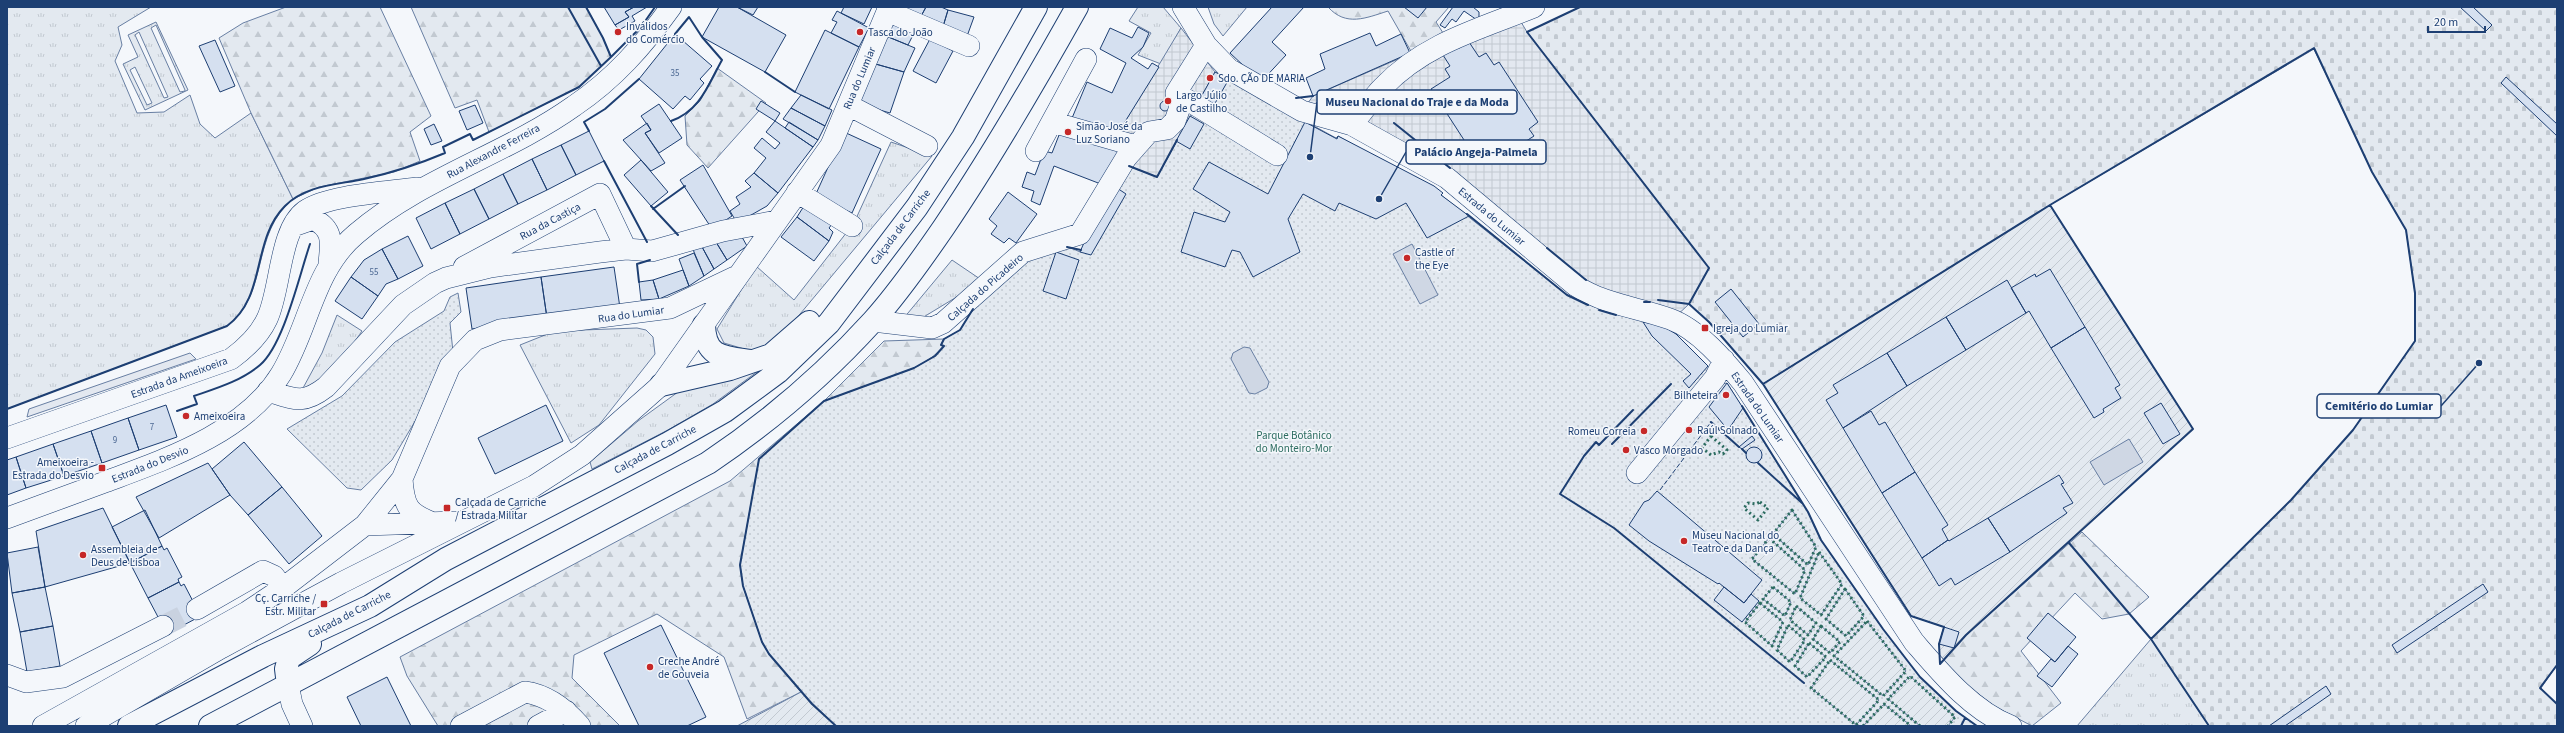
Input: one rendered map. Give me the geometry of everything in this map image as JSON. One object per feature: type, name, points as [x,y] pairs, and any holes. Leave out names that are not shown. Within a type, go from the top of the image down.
[{"type":"highway","name":"Calçada de Carriche","points":[[129,726],[263,656],[370,606],[446,559],[667,444],[725,411],[778,372],[829,323],[917,207],[963,137],[1036,7]]},
{"type":"highway","points":[[210,726],[708,463],[750,435],[791,402],[873,321],[919,263],[986,164],[1077,7]]},
{"type":"highway","points":[[661,385],[755,361],[771,355],[872,265]]},
{"type":"highway","points":[[704,324],[704,337],[709,349],[723,357],[755,361]]},
{"type":"highway","points":[[288,685],[286,669],[289,658],[370,606]]},
{"type":"street","name":"Rua Alexandre Ferreira","points":[[315,293],[329,263],[354,235],[379,216],[424,187],[513,143],[573,107],[604,84],[642,47],[671,7]]},
{"type":"street","points":[[1352,125],[1383,86],[1420,56],[1461,34],[1534,7]]},
{"type":"street","points":[[888,9],[969,46]]},
{"type":"street","name":"Rua do Lumiar","points":[[365,525],[402,479],[450,366],[475,340],[500,330],[670,308],[737,276],[831,145],[888,9]]},
{"type":"street","name":"Estrada do Lumiar","points":[[1188,10],[1206,45],[1229,69],[1302,111],[1352,125],[1447,178],[1588,294],[1602,300],[1672,320],[1698,337],[1724,360],[1744,383],[1914,642],[1938,670],[1971,700],[2010,726]]},
{"type":"street","points":[[1052,122],[1131,152],[1149,132],[1172,126],[1180,107],[1176,93],[1206,45]]},
{"type":"street","points":[[1036,151],[1086,59]]},
{"type":"street","points":[[1176,93],[1277,155]]},
{"type":"street","points":[[848,105],[927,146]]},
{"type":"street","name":"Calçada do Picadeiro","points":[[873,321],[932,328],[943,323],[1023,252],[1080,234],[1131,152]]},
{"type":"street","name":"Estrada da Ameixoeira","points":[[7,438],[218,365],[242,351],[257,336],[268,318],[293,226],[304,212],[325,203],[424,187]]},
{"type":"street","points":[[797,192],[852,226]]},
{"type":"street","name":"Rua da Castiça","points":[[446,278],[476,260],[600,194],[626,249]]},
{"type":"street","points":[[293,226],[313,219],[323,224],[331,239],[329,263]]},
{"type":"street","name":"Rua da Castiça","points":[[268,391],[293,399],[312,398],[326,387],[403,305],[435,282],[446,278],[490,267],[626,249],[652,251],[723,231],[777,221]]},
{"type":"street","points":[[86,726],[221,648],[366,570],[534,486],[582,455],[661,385],[737,276]]},
{"type":"street","name":"Estrada do Desvio","points":[[7,518],[170,458],[194,446],[246,412],[268,391],[280,375],[295,346],[315,293]]},
{"type":"street","points":[[1637,473],[1715,378],[1724,360]]},
{"type":"street","points":[[402,479],[403,496],[408,508],[415,516],[434,523]]},
{"type":"street","points":[[43,726],[213,632],[283,588],[365,525],[462,522]]},
{"type":"street","points":[[197,608],[263,572],[274,576],[283,588]]},
{"type":"street","points":[[7,675],[26,682],[63,677],[163,626]]},
{"type":"street","points":[[288,685],[292,704],[302,726]]},
{"type":"street","points":[[461,726],[525,692],[543,697],[566,711],[580,726]]},
{"type":"street","points":[[538,726],[566,711]]},
{"type":"green space","points":[[7,7],[151,7],[118,27],[122,45],[115,61],[137,113],[164,112],[190,95],[200,124],[215,138],[251,113],[293,199],[280,213],[271,229],[249,298],[240,313],[227,326],[7,409]]},
{"type":"green space","points":[[286,7],[380,7],[431,116],[410,132],[420,161],[394,172],[319,187],[293,199],[251,113],[219,38],[243,23]]},
{"type":"green space","points":[[411,7],[586,7],[603,38],[611,57],[579,87],[489,132],[477,100],[455,108]]},
{"type":"green space","points":[[1138,7],[1163,7],[1181,28],[1161,64],[1138,55],[1151,33],[1129,21]]},
{"type":"green space","points":[[1208,7],[1247,7],[1223,36],[1214,24]]},
{"type":"green space","points":[[1328,7],[1449,7],[1436,22],[1445,36],[1412,53],[1388,11],[1364,18],[1349,19],[1335,13]]},
{"type":"green space","points":[[1580,7],[2557,7],[2557,665],[2541,688],[2557,704],[2557,726],[2209,726],[2151,639],[2291,500],[2353,430],[2415,341],[2415,293],[2406,230],[2372,172],[2314,49],[2050,205],[1763,384],[1709,322],[1689,304],[1709,268],[1527,32]]},
{"type":"green space","points":[[156,22],[188,90],[145,110],[123,64],[138,57],[128,35]],"holes":[[[156,25],[185,90],[185,91],[180,92],[151,28]],[[139,32],[168,97],[164,98],[135,35]],[[135,67],[152,103],[147,105],[130,70]]]},
{"type":"green space","points":[[717,68],[766,103],[708,168],[687,145],[685,116],[700,101]]},
{"type":"green space","name":"Parque Botânico do Monteiro-Mor","points":[[1215,72],[1336,138],[1338,136],[1441,195],[1567,295],[1609,313],[1661,325],[1676,334],[1708,366],[1709,372],[1722,384],[1727,383],[1808,512],[1821,540],[1883,629],[1920,677],[1956,711],[1977,726],[836,726],[812,704],[769,654],[762,642],[743,586],[740,565],[759,459],[824,401],[914,368],[935,356],[943,347],[941,345],[944,339],[960,330],[972,310],[1029,258],[1069,247],[1080,252],[1129,166],[1157,177]]},
{"type":"green space","points":[[891,142],[932,156],[775,344],[751,351],[724,343],[717,329],[756,266],[794,300],[854,223]]},
{"type":"green space","points":[[2050,205],[2193,429],[1966,635],[1940,664],[1939,644],[1944,627],[1911,616],[1763,384]]},
{"type":"green space","points":[[952,260],[983,281],[917,321],[903,319]]},
{"type":"green space","points":[[458,293],[461,312],[450,323],[453,352],[433,391],[392,460],[361,490],[347,488],[287,429],[342,396],[395,342],[444,311],[450,297]]},
{"type":"green space","points":[[337,315],[362,331],[344,356],[328,374],[311,386],[303,388],[322,353]]},
{"type":"green space","points":[[637,328],[646,330],[653,337],[655,354],[599,425],[571,443],[520,345],[555,331]]},
{"type":"green space","points":[[944,339],[941,345],[944,346],[927,361],[908,371],[866,386],[748,600],[762,642],[769,654],[801,692],[747,719],[724,657],[657,614],[574,655],[572,678],[620,726],[438,726],[407,676],[400,657],[730,481],[824,401],[884,341]]},
{"type":"green space","points":[[761,369],[713,404],[668,430],[592,469],[590,462],[638,421],[678,392]]},
{"type":"green space","points":[[1792,510],[1816,547],[1808,565],[1773,534]]},
{"type":"green space","points":[[2082,532],[2149,597],[2129,614],[2102,619],[2075,593],[2021,651],[2061,703],[2032,726],[1994,706],[1940,664],[1966,635]]},
{"type":"green space","points":[[1769,538],[1805,570],[1795,594],[1752,559]]},
{"type":"green space","points":[[1819,552],[1842,584],[1821,615],[1800,598]]},
{"type":"green space","points":[[1773,587],[1791,602],[1785,616],[1763,599]]},
{"type":"green space","points":[[1845,589],[1864,616],[1846,636],[1826,619]]},
{"type":"green space","points":[[1760,603],[1783,622],[1772,646],[1745,622]]},
{"type":"green space","points":[[1796,606],[1816,623],[1808,635],[1790,620]]},
{"type":"green space","points":[[1867,621],[1906,671],[1883,696],[1834,656]]},
{"type":"green space","points":[[1788,625],[1805,640],[1790,662],[1777,650]]},
{"type":"green space","points":[[1821,626],[1840,642],[1830,653],[1813,639]]},
{"type":"green space","points":[[2151,639],[2209,726],[2077,726]]},
{"type":"green space","points":[[1809,643],[1826,657],[1807,677],[1795,666]]},
{"type":"green space","points":[[1830,660],[1879,700],[1856,725],[1811,688]]},
{"type":"green space","points":[[1910,676],[1955,717],[1948,726],[1920,726],[1888,699]]},
{"type":"green space","points":[[801,692],[836,726],[737,726]]},
{"type":"green space","points":[[1884,704],[1911,726],[1863,726]]},
{"type":"shaded area","points":[[1504,7],[1512,7],[1527,32],[1709,268],[1689,304],[1672,320],[1617,305],[1447,178],[1302,111],[1313,96],[1412,53]]},
{"type":"shaded area","name":"Largo Júlio de Castilho","points":[[1181,28],[1215,72],[1157,177],[1129,166],[1118,133]]},
{"type":"shaded area","points":[[1412,244],[1438,295],[1420,304],[1393,254]]},
{"type":"shaded area","points":[[1244,347],[1250,348],[1269,382],[1267,388],[1255,394],[1249,393],[1231,359],[1233,353]]},
{"type":"shaded area","points":[[190,353],[196,359],[27,417],[29,409]]},
{"type":"shaded area","points":[[2129,439],[2143,462],[2104,485],[2090,462]]},
{"type":"building","points":[[604,7],[634,7],[625,12],[629,17],[615,25]]},
{"type":"building","points":[[634,7],[647,7],[632,16],[635,21],[619,30],[615,25],[629,17],[625,12]]},
{"type":"building","points":[[719,7],[737,7],[786,35],[765,72],[702,37]]},
{"type":"building","points":[[737,7],[758,7],[753,15]]},
{"type":"building","points":[[844,7],[872,7],[864,24],[841,13]]},
{"type":"building","points":[[901,7],[926,7],[919,20]]},
{"type":"building","points":[[926,7],[941,7],[948,10],[942,30],[919,20]]},
{"type":"building","points":[[1272,7],[1304,7],[1272,42],[1286,55],[1261,82],[1230,53]]},
{"type":"building","points":[[1404,7],[1427,7],[1418,18]]},
{"type":"building","points":[[1453,7],[1473,7],[1479,12],[1479,17],[1477,20],[1464,11],[1456,22],[1452,19],[1445,28],[1440,25]]},
{"type":"building","points":[[2460,7],[2473,7],[2492,25],[2486,31]]},
{"type":"building","points":[[948,10],[974,17],[966,39],[942,30]]},
{"type":"building","points":[[837,11],[869,28],[859,47],[831,33],[837,22],[832,20]]},
{"type":"building","points":[[895,15],[917,27],[908,45],[886,36]]},
{"type":"building","points":[[1138,27],[1149,33],[1143,47],[1131,58],[1148,69],[1152,63],[1159,67],[1118,133],[1070,123],[1087,82],[1112,93],[1126,63],[1100,49],[1110,28],[1132,38]]},
{"type":"building","points":[[825,30],[859,47],[829,109],[795,92]]},
{"type":"building","points":[[1370,33],[1376,46],[1401,34],[1410,53],[1313,96],[1306,78],[1325,69],[1320,54]]},
{"type":"building","points":[[675,34],[712,66],[700,79],[704,83],[690,100],[685,96],[673,109],[639,79]]},
{"type":"building","points":[[886,36],[915,48],[904,72],[872,63]]},
{"type":"building","points":[[930,39],[953,51],[936,83],[913,71]]},
{"type":"building","points":[[215,40],[235,86],[220,92],[199,46]]},
{"type":"building","points":[[1469,42],[1479,57],[1486,53],[1494,65],[1499,62],[1538,122],[1529,129],[1534,136],[1498,159],[1492,150],[1477,160],[1431,89],[1450,77],[1445,69],[1450,66],[1443,55],[1457,46],[1459,48]]},
{"type":"building","points":[[872,63],[904,72],[890,113],[856,103]]},
{"type":"building","points":[[1215,72],[1229,79],[1214,105],[1201,97]]},
{"type":"building","points":[[2506,77],[2557,124],[2557,136],[2501,83]]},
{"type":"building","points":[[801,95],[832,110],[825,126],[791,108]]},
{"type":"building","points":[[761,101],[780,113],[775,121],[756,109]]},
{"type":"building","points":[[1163,101],[1167,101],[1169,102],[1169,110],[1163,111],[1160,108],[1160,104]]},
{"type":"building","points":[[659,104],[682,138],[659,153],[645,133],[651,130],[641,116]]},
{"type":"building","points":[[475,105],[483,123],[467,130],[459,111]]},
{"type":"building","points":[[791,108],[825,126],[818,140],[783,119]]},
{"type":"building","points":[[1190,116],[1204,124],[1190,149],[1176,141]]},
{"type":"building","points":[[775,121],[813,147],[778,193],[754,173],[766,158],[754,148],[762,138],[775,149],[780,143],[766,132]]},
{"type":"building","points":[[789,122],[818,140],[813,147],[785,128]]},
{"type":"building","points":[[1305,122],[1337,139],[1338,136],[1434,186],[1443,193],[1441,195],[1469,216],[1427,238],[1406,203],[1376,219],[1339,203],[1335,211],[1303,194],[1288,219],[1300,252],[1253,277],[1240,252],[1232,250],[1225,267],[1181,252],[1194,212],[1225,222],[1230,212],[1193,189],[1209,162],[1268,194]]},
{"type":"building","points":[[647,123],[651,130],[645,133],[665,163],[651,171],[623,140]]},
{"type":"building","points":[[434,124],[442,141],[431,145],[424,129]]},
{"type":"building","points":[[1061,130],[1118,151],[1106,186],[1054,166],[1040,205],[1031,201],[1034,191],[1022,187],[1027,172],[1035,175],[1044,151],[1052,153]]},
{"type":"building","points":[[589,131],[604,161],[576,175],[561,145]]},
{"type":"building","points":[[844,132],[881,149],[852,213],[815,196]]},
{"type":"building","points":[[561,145],[576,175],[547,190],[532,159]]},
{"type":"building","points":[[532,159],[547,190],[518,204],[503,174]]},
{"type":"building","points":[[641,160],[668,192],[651,206],[624,175]]},
{"type":"building","points":[[703,165],[732,216],[712,229],[680,180]]},
{"type":"building","points":[[754,173],[778,193],[767,206],[737,223],[730,211],[740,204],[736,197],[751,187],[745,181]]},
{"type":"building","points":[[503,174],[518,204],[489,219],[474,189]]},
{"type":"building","points":[[1114,186],[1126,194],[1091,255],[1080,252],[1092,224]]},
{"type":"building","points":[[474,189],[489,219],[460,234],[445,203]]},
{"type":"building","points":[[1008,192],[1037,214],[1016,243],[1009,238],[1004,243],[991,234],[997,226],[989,219]]},
{"type":"building","points":[[445,203],[460,234],[431,249],[416,218]]},
{"type":"building","points":[[804,206],[832,224],[829,228],[833,232],[829,241],[797,217]]},
{"type":"building","points":[[797,217],[829,241],[814,261],[781,237]]},
{"type":"building","points":[[408,236],[423,266],[398,279],[382,249]]},
{"type":"building","points":[[742,237],[747,246],[727,260],[716,242]]},
{"type":"building","points":[[716,242],[727,260],[714,269],[701,245]]},
{"type":"building","points":[[701,245],[714,269],[704,276],[692,247]]},
{"type":"building","points":[[382,249],[398,279],[386,284],[378,296],[351,277],[364,260]]},
{"type":"building","points":[[1056,252],[1079,260],[1066,299],[1043,291]]},
{"type":"building","points":[[694,253],[704,276],[689,286],[679,259]]},
{"type":"building","points":[[614,267],[620,308],[547,318],[541,277]]},
{"type":"building","points":[[2050,269],[2085,327],[2051,348],[2029,311],[2026,313],[2011,288],[2035,274],[2036,277]]},
{"type":"building","points":[[683,270],[689,286],[659,299],[653,280]]},
{"type":"building","points":[[351,277],[378,296],[362,319],[335,301]]},
{"type":"building","points":[[541,277],[547,318],[472,329],[466,288]]},
{"type":"building","points":[[653,280],[659,299],[641,300],[639,282]]},
{"type":"building","points":[[2007,280],[2026,313],[1966,350],[1946,317]]},
{"type":"building","points":[[1731,289],[1759,324],[1743,337],[1715,302]]},
{"type":"building","points":[[1946,317],[1966,350],[1907,386],[1887,353]]},
{"type":"building","points":[[1643,322],[1661,325],[1676,334],[1708,366],[1689,388],[1683,381],[1691,374],[1652,336]]},
{"type":"building","points":[[2085,327],[2120,385],[2115,388],[2121,398],[2103,409],[2104,412],[2094,418],[2051,348]]},
{"type":"building","points":[[1887,353],[1907,386],[1843,428],[1826,400],[1838,393],[1833,385]]},
{"type":"building","name":"Bilheteira","points":[[1727,383],[1743,408],[1728,430],[1709,407]]},
{"type":"building","points":[[2161,403],[2180,434],[2163,444],[2144,413]]},
{"type":"building","points":[[166,405],[177,437],[139,450],[128,418]]},
{"type":"building","points":[[546,405],[563,441],[495,474],[478,438]]},
{"type":"building","points":[[1871,411],[1879,425],[1885,422],[1915,472],[1882,493],[1843,428]]},
{"type":"building","points":[[128,418],[139,450],[102,463],[91,431]]},
{"type":"building","points":[[91,431],[102,463],[64,476],[53,444]]},
{"type":"building","points":[[1752,436],[1755,440],[1742,449],[1739,447]]},
{"type":"building","points":[[244,442],[282,487],[248,515],[230,495],[212,469]]},
{"type":"building","points":[[53,444],[64,476],[26,488],[16,457]]},
{"type":"building","points":[[1751,447],[1757,447],[1762,452],[1760,461],[1757,463],[1751,463],[1746,458],[1746,452]]},
{"type":"building","points":[[16,457],[26,488],[7,495],[7,460]]},
{"type":"building","points":[[208,463],[230,495],[159,538],[136,497]]},
{"type":"building","points":[[1915,472],[1948,525],[1942,529],[1948,540],[1922,558],[1882,493]]},
{"type":"building","points":[[2059,475],[2064,483],[2061,484],[2073,503],[2063,508],[2067,513],[2010,552],[1988,518]]},
{"type":"building","points":[[282,487],[322,536],[289,564],[248,515]]},
{"type":"building","points":[[1657,491],[1762,580],[1744,603],[1719,583],[1718,584],[1649,541],[1629,525],[1644,502],[1649,500]]},
{"type":"building","name":"Assembleia de Deus de Lisboa","points":[[103,508],[130,563],[45,587],[36,531]]},
{"type":"building","points":[[145,510],[162,546],[130,563],[112,527]]},
{"type":"building","points":[[1988,518],[2010,552],[1955,585],[1951,578],[1939,586],[1922,558],[1948,540],[1949,541]]},
{"type":"building","points":[[162,546],[164,550],[167,548],[182,577],[178,579],[179,582],[148,598],[130,563]]},
{"type":"building","points":[[38,547],[45,587],[12,593],[7,553]]},
{"type":"building","points":[[179,582],[181,586],[184,584],[197,609],[197,618],[167,634],[148,598]]},
{"type":"building","points":[[2483,584],[2488,592],[2397,653],[2392,645]]},
{"type":"building","points":[[45,587],[53,626],[20,632],[12,593]]},
{"type":"building","points":[[1724,587],[1744,603],[1751,594],[1759,601],[1742,622],[1714,600]]},
{"type":"building","points":[[2048,613],[2076,637],[2055,662],[2027,638]]},
{"type":"building","points":[[661,625],[706,717],[687,726],[639,726],[604,653]]},
{"type":"building","points":[[53,626],[60,666],[27,672],[20,632]]},
{"type":"building","points":[[1944,627],[1959,632],[1954,648],[1939,644]]},
{"type":"building","points":[[2068,646],[2078,654],[2052,687],[2037,676],[2051,659],[2055,662]]},
{"type":"building","points":[[387,677],[411,726],[361,726],[347,697]]},
{"type":"building","points":[[2326,686],[2331,694],[2285,726],[2269,726]]},
{"type":"tunnel","points":[[163,626],[197,609]]},
{"type":"hedge","points":[[1711,436],[1727,450],[1723,454],[1719,452],[1711,455],[1702,448],[1711,436]]},
{"type":"hedge","points":[[1760,502],[1768,508],[1758,520],[1744,508],[1748,503],[1756,504],[1760,502]]},
{"type":"hedge","points":[[1792,510],[1816,547],[1808,565],[1773,534],[1792,510]]},
{"type":"hedge","points":[[1769,538],[1805,570],[1795,594],[1752,559],[1769,538]]},
{"type":"hedge","points":[[1819,552],[1842,584],[1821,615],[1800,598],[1819,552]]},
{"type":"hedge","points":[[1773,587],[1791,602],[1785,616],[1763,599],[1773,587]]},
{"type":"hedge","points":[[1845,589],[1864,616],[1846,636],[1826,619],[1845,589]]},
{"type":"hedge","points":[[1760,603],[1783,622],[1772,646],[1745,622],[1760,603]]},
{"type":"hedge","points":[[1796,606],[1816,623],[1808,635],[1790,620],[1796,606]]},
{"type":"hedge","points":[[1867,621],[1906,671],[1883,696],[1834,656],[1867,621]]},
{"type":"hedge","points":[[1788,625],[1805,640],[1790,662],[1777,650],[1788,625]]},
{"type":"hedge","points":[[1821,626],[1840,642],[1830,653],[1813,639],[1821,626]]},
{"type":"hedge","points":[[1809,643],[1826,657],[1807,677],[1795,666],[1809,643]]},
{"type":"hedge","points":[[1830,660],[1879,700],[1856,725],[1811,688],[1830,660]]},
{"type":"hedge","points":[[1920,726],[1888,699],[1910,676],[1955,717],[1948,726]]},
{"type":"hedge","points":[[1863,726],[1884,704],[1911,726]]},
{"type":"fence","points":[[1660,490],[1711,422]]},
{"type":"wall","points":[[568,7],[601,66]]},
{"type":"wall","points":[[7,409],[227,326],[240,314],[248,300],[254,284],[267,235],[274,220],[285,206],[293,199],[322,187],[384,174],[435,157],[445,153],[443,147],[470,134],[473,140],[579,87],[611,57],[603,38],[586,7]]},
{"type":"wall","points":[[611,57],[641,27],[655,7]]},
{"type":"wall","points":[[1580,7],[1527,32],[1709,268],[1689,304]]},
{"type":"wall","points":[[671,121],[681,117],[696,104],[707,88],[722,60],[702,37],[689,17],[675,34]]},
{"type":"wall","points":[[1658,300],[1689,304],[1709,322],[1763,384],[2050,205],[2314,48],[2372,172],[2406,230],[2415,293],[2415,341],[2353,430],[2291,500],[2151,639],[2209,726]]},
{"type":"wall","points":[[765,72],[795,92]]},
{"type":"wall","points":[[589,131],[584,122],[605,109],[639,79]]},
{"type":"wall","points":[[1296,98],[1313,96]]},
{"type":"wall","points":[[1394,123],[1450,168]]},
{"type":"wall","points":[[1129,166],[1157,177],[1177,140]]},
{"type":"wall","points":[[604,161],[647,242]]},
{"type":"wall","points":[[653,209],[685,186]]},
{"type":"wall","points":[[2050,205],[2193,429],[1966,635],[1940,664],[1939,644],[1944,627],[1911,616],[1763,384],[2050,205]]},
{"type":"wall","points":[[651,206],[678,235]]},
{"type":"wall","points":[[1467,214],[1567,295],[1588,305]]},
{"type":"wall","points":[[177,411],[197,404],[194,396],[228,384],[253,371],[269,355],[290,309],[310,244]]},
{"type":"wall","points":[[1067,247],[1081,250]]},
{"type":"wall","points":[[1547,248],[1586,280]]},
{"type":"wall","points":[[639,282],[637,264],[650,260]]},
{"type":"wall","points":[[1644,302],[1650,302]]},
{"type":"wall","points":[[836,726],[812,704],[769,654],[762,642],[743,586],[740,565],[759,459],[824,401],[914,368],[935,356],[944,346],[941,345],[944,339],[960,330],[973,309]]},
{"type":"wall","points":[[1599,310],[1616,315]]},
{"type":"wall","points":[[1612,444],[1671,384]]},
{"type":"wall","points":[[1742,406],[1808,512],[1821,540],[1883,629],[1920,677],[1956,711],[1977,726]]},
{"type":"wall","points":[[1633,410],[1599,445],[1596,442],[1584,456],[1560,494],[1614,528],[1804,683]]},
{"type":"wall","points":[[1711,422],[1739,447]]},
{"type":"wall","points":[[1742,449],[1746,453]]},
{"type":"wall","points":[[1758,463],[1802,503]]},
{"type":"wall","points":[[2069,543],[2151,639]]},
{"type":"wall","points":[[2557,665],[2540,688],[2557,704]]},
{"type":"wall","points":[[1961,726],[1965,718]]},
{"type":"place","name":"Inválidos do Comércio","points":[[618,32]]},
{"type":"place","name":"Tasca do João","points":[[860,32]]},
{"type":"place","name":"Sdo. ÇÃo DE MARIA","points":[[1210,78]]},
{"type":"place","name":"Largo Júlio de Castilho","points":[[1168,101]]},
{"type":"place","name":"Simão José da Luz Soriano","points":[[1068,132]]},
{"type":"place","name":"Museu Nacional do Traje e da Moda","points":[[1310,157]]},
{"type":"place","name":"Palácio Angeja-Palmela","points":[[1379,199]]},
{"type":"place","name":"Castle of the Eye","points":[[1407,258]]},
{"type":"place","name":"Igreja do Lumiar","points":[[1705,328]]},
{"type":"place","name":"Cemitério do Lumiar","points":[[2479,363]]},
{"type":"place","name":"Bilheteira","points":[[1726,395]]},
{"type":"place","name":"Ameixoeira","points":[[186,416]]},
{"type":"place","name":"Raúl Solnado","points":[[1689,430]]},
{"type":"place","name":"Romeu Correia","points":[[1644,431]]},
{"type":"place","name":"Vasco Morgado","points":[[1626,450]]},
{"type":"place","name":"Ameixoeira - Estrada do Desvio","points":[[102,468]]},
{"type":"place","name":"Calçada de Carriche / Estrada Militar","points":[[447,508]]},
{"type":"place","name":"Museu Nacional do Teatro e da Dança","points":[[1684,541]]},
{"type":"place","name":"Assembleia de Deus de Lisboa","points":[[83,555]]},
{"type":"place","name":"Cç. Carriche / Estr. Militar","points":[[324,604]]},
{"type":"place","name":"Creche André de Gouveia","points":[[650,667]]}]
